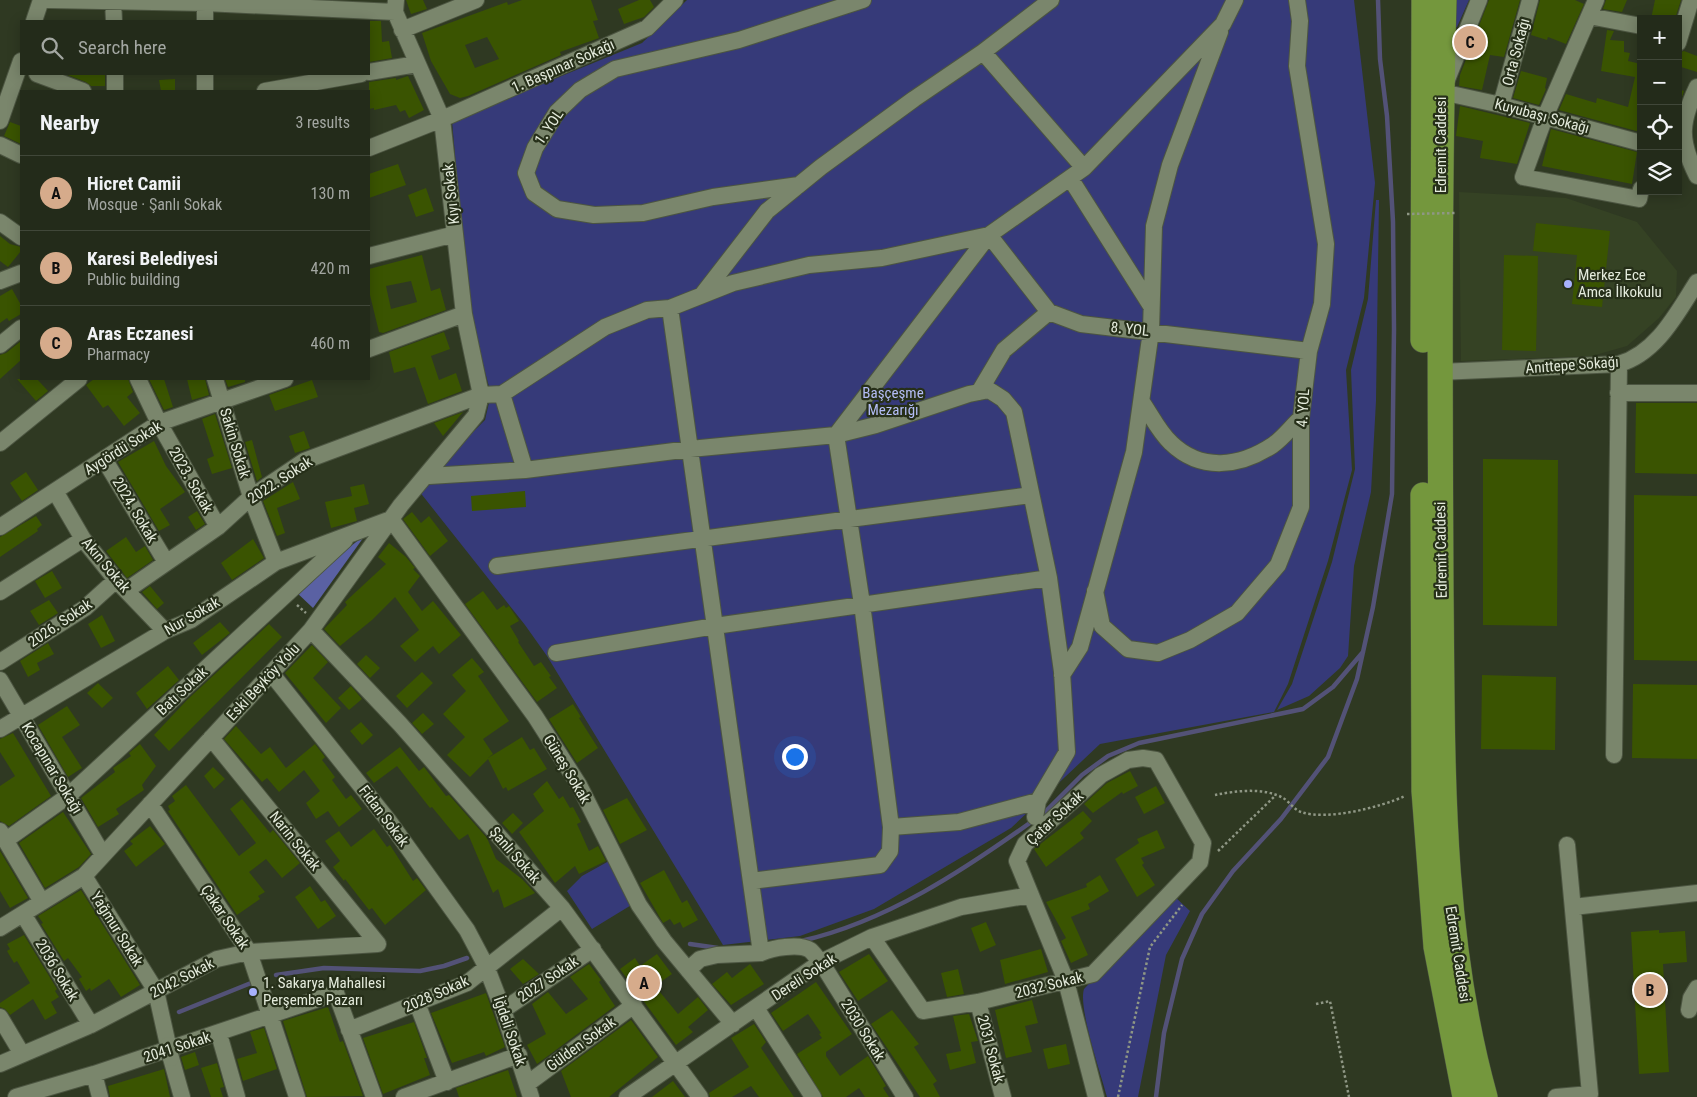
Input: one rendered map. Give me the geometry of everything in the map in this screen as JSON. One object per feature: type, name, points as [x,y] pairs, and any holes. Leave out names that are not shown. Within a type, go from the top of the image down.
[{"type":"highway","name":"Edremit Caddesi","points":[[1424,0],[1424,791],[1436,947],[1465,1097]]},
{"type":"highway","name":"Edremit Caddesi","points":[[1444,0],[1439,372],[1443,760],[1449,898],[1460,977],[1485,1097]]},
{"type":"street","points":[[34,20],[41,0]]},
{"type":"street","points":[[49,0],[396,6]]},
{"type":"street","points":[[402,30],[476,0]]},
{"type":"street","name":"1. Başpınar Sokağı","points":[[370,148],[442,119],[647,28],[675,0]]},
{"type":"street","name":"1. YOL","points":[[798,185],[713,197],[643,213],[594,215],[557,209],[534,193],[526,173],[535,148],[557,112],[580,90],[615,70],[739,40],[863,0]]},
{"type":"street","points":[[702,296],[767,211],[798,185],[914,99],[983,52],[1051,0]]},
{"type":"street","points":[[1062,675],[1080,647],[1134,452],[1151,331],[1154,226],[1170,165],[1223,24],[1235,0]]},
{"type":"street","name":"4. YOL","points":[[1095,591],[1102,626],[1128,649],[1158,654],[1190,640],[1237,613],[1278,564],[1301,507],[1301,418],[1309,351],[1322,304],[1326,244],[1297,66],[1300,20],[1297,0]]},
{"type":"street","points":[[1442,92],[1478,0]]},
{"type":"street","name":"Orta Sokağı","points":[[1501,105],[1530,0]]},
{"type":"street","points":[[1596,0],[1545,117],[1523,177],[1637,194]]},
{"type":"street","points":[[1682,26],[1690,0]]},
{"type":"street","points":[[113,1],[114,20]]},
{"type":"street","points":[[205,3],[205,20]]},
{"type":"street","name":"Kıyı Sokak","points":[[396,6],[402,30],[442,119],[464,314],[481,395]]},
{"type":"street","points":[[1589,16],[1637,25]]},
{"type":"street","points":[[751,881],[880,865],[890,851],[891,827],[862,604],[836,435],[989,235],[1077,173],[1223,24]]},
{"type":"street","points":[[983,52],[1077,173],[1152,306]]},
{"type":"street","points":[[370,72],[417,64]]},
{"type":"street","points":[[0,121],[20,69]]},
{"type":"street","points":[[40,75],[80,90]]},
{"type":"street","points":[[115,75],[115,90]]},
{"type":"street","points":[[204,75],[204,90]]},
{"type":"street","points":[[277,90],[302,88],[357,75]]},
{"type":"street","points":[[1697,87],[1682,126],[1685,153],[1697,176]]},
{"type":"street","name":"Kuyubaşı Sokağı","points":[[1442,92],[1501,105],[1637,142]]},
{"type":"street","points":[[1682,126],[1697,140]]},
{"type":"street","points":[[0,145],[20,154]]},
{"type":"street","points":[[0,222],[19,229]]},
{"type":"street","points":[[370,256],[455,234]]},
{"type":"street","points":[[525,470],[502,394],[605,327],[646,310],[670,308],[732,283],[808,265],[882,258],[989,235]]},
{"type":"street","points":[[979,392],[1004,350],[1048,312],[989,235]]},
{"type":"street","points":[[0,281],[20,274]]},
{"type":"street","name":"Anıttepe Sokağı","points":[[1439,372],[1618,364],[1635,359],[1666,330],[1697,282]]},
{"type":"street","points":[[670,308],[760,948]]},
{"type":"street","name":"8. YOL","points":[[1048,312],[1081,324],[1309,351]]},
{"type":"street","points":[[370,348],[464,314]]},
{"type":"street","points":[[0,345],[20,329]]},
{"type":"street","points":[[1614,755],[1618,364]]},
{"type":"street","points":[[0,443],[78,380]]},
{"type":"street","name":"2023. Sokak","points":[[138,380],[159,423],[218,527]]},
{"type":"street","name":"Sakin Sokak","points":[[216,380],[251,498],[276,562]]},
{"type":"street","name":"Aygördü Sokak","points":[[0,527],[159,423],[282,380]]},
{"type":"street","points":[[429,476],[525,470],[690,449],[836,435],[876,425],[989,390],[1003,399],[1014,412],[1049,578],[1062,675],[1067,752],[1038,801],[1035,817]]},
{"type":"street","points":[[1618,393],[1697,393]]},
{"type":"street","name":"2022. Sokak","points":[[122,585],[166,562],[218,527],[251,498],[304,461],[481,395],[502,394]]},
{"type":"street","name":"Eski Beyköy Yolu","points":[[0,928],[84,876],[311,630],[390,519],[425,474],[476,415],[481,395]]},
{"type":"street","points":[[1142,402],[1170,443],[1192,459],[1220,465],[1248,458],[1274,444],[1301,418]]},
{"type":"street","name":"2024. Sokak","points":[[104,459],[166,562]]},
{"type":"street","name":"Akın Sokak","points":[[55,491],[83,539],[122,585],[166,631]]},
{"type":"street","points":[[497,566],[1031,495]]},
{"type":"street","name":"Nur Sokak","points":[[0,729],[166,631],[191,620],[276,562],[390,519]]},
{"type":"street","name":"Güneş Sokak","points":[[390,519],[536,716],[579,785],[639,905],[664,942],[733,1024]]},
{"type":"street","name":"Batı Sokak","points":[[3,836],[68,796],[352,533]]},
{"type":"street","points":[[0,592],[83,539]]},
{"type":"street","points":[[556,653],[715,626],[1049,578]]},
{"type":"street","name":"2026. Sokak","points":[[0,662],[122,585]]},
{"type":"street","name":"Şanlı Sokak","points":[[311,630],[400,724],[562,908],[700,1097]]},
{"type":"street","name":"Fidan Sokak","points":[[271,673],[388,820],[467,930],[486,966]]},
{"type":"street","name":"Kocapınar Sokağı","points":[[0,680],[103,855]]},
{"type":"street","name":"Narin Sokak","points":[[211,738],[378,944]]},
{"type":"street","name":"Çatar Sokak","points":[[1096,1097],[1066,981],[1017,861],[1025,844],[1101,775],[1128,760],[1143,758],[1156,760],[1203,843]]},
{"type":"street","points":[[891,827],[959,822],[1038,801]]},
{"type":"street","name":"Çakar Sokak","points":[[150,804],[249,952],[297,1097]]},
{"type":"street","points":[[3,836],[42,902]]},
{"type":"street","name":"2032 Sokak","points":[[872,937],[923,1011],[978,1002],[1093,974],[1200,862],[1203,843]]},
{"type":"street","points":[[1556,1097],[1590,1094],[1567,845]]},
{"type":"street","name":"Yağmur Sokak","points":[[84,876],[156,991],[169,1051],[182,1097]]},
{"type":"street","points":[[1573,907],[1697,893]]},
{"type":"street","name":"Dereli Sokak","points":[[627,1097],[821,962],[872,937],[961,907],[1030,895]]},
{"type":"street","name":"2028 Sokak","points":[[349,1030],[466,983],[562,908]]},
{"type":"street","name":"2036 Sokak","points":[[23,914],[91,1025]]},
{"type":"street","name":"2042 Sokak","points":[[0,1064],[91,1025],[217,959],[249,952],[378,944]]},
{"type":"street","points":[[688,970],[700,959],[760,948],[768,950],[799,947],[809,950],[821,962]]},
{"type":"street","name":"2027 Sokak","points":[[503,1010],[593,949]]},
{"type":"street","name":"2030 Sokak","points":[[821,962],[905,1097]]},
{"type":"street","name":"İğdeli Sokak","points":[[486,966],[519,1055],[529,1090]]},
{"type":"street","points":[[1689,1010],[1691,998],[1697,988]]},
{"type":"street","name":"2041 Sokak","points":[[16,1097],[219,1034],[336,993],[349,1030]]},
{"type":"street","name":"2031 Sokak","points":[[978,1002],[1003,1097]]},
{"type":"street","points":[[417,1003],[447,1082]]},
{"type":"street","name":"Gülden Sokak","points":[[529,1090],[634,1005]]},
{"type":"street","points":[[756,1008],[813,1097]]},
{"type":"street","points":[[0,1017],[22,1054]]},
{"type":"street","points":[[349,1030],[374,1097]]},
{"type":"street","points":[[219,1034],[237,1097]]},
{"type":"street","points":[[404,1097],[519,1055]]},
{"type":"street","points":[[1458,1067],[1458,1097]]},
{"type":"street","points":[[94,1074],[100,1097]]},
{"type":"path","points":[[1407,214],[1457,213]]},
{"type":"path","points":[[1215,795],[1236,791],[1266,793],[1282,797],[1300,812],[1330,813],[1361,811],[1387,804],[1408,794]]},
{"type":"path","points":[[1118,1097],[1150,947]]},
{"type":"path","points":[[1316,1004],[1330,1001],[1349,1097]]},
{"type":"shaded area","name":"Merkez Ece Amca İlkokulu","points":[[1459,192],[1566,198],[1637,222],[1677,271],[1676,297],[1659,318],[1627,346],[1592,356],[1461,361]]},
{"type":"shaded area","points":[[366,534],[313,608],[295,591]]},
{"type":"green space","name":"Başçeşme Mezarığı","points":[[687,0],[1354,0],[1375,183],[1364,298],[1346,370],[1352,470],[1328,561],[1288,684],[1274,712],[1100,744],[1011,828],[874,909],[800,936],[723,945],[547,656],[525,625],[419,491],[429,476],[485,420],[491,394],[469,313],[452,121],[642,43]]},
{"type":"green space","points":[[1453,0],[1469,0],[1457,27],[1453,29]]},
{"type":"green space","points":[[1376,200],[1379,200],[1376,401],[1371,492],[1354,566],[1348,656],[1340,668],[1309,696],[1277,710],[1292,684],[1332,562],[1355,469],[1351,370],[1368,299]]},
{"type":"green space","points":[[609,861],[633,904],[592,929],[567,891],[582,876]]},
{"type":"green space","points":[[1174,896],[1190,911],[1166,955],[1138,1097],[1107,1097],[1084,1011],[1084,989]]},
{"type":"building","points":[[406,0],[423,0],[427,9],[411,14]]},
{"type":"building","points":[[522,0],[591,0],[598,20],[593,21],[599,38],[560,52],[561,55],[468,96],[460,98],[450,94],[431,61],[422,33],[507,2],[508,5]],"holes":[[[487,37],[499,59],[475,68],[465,45]]]},
{"type":"building","points":[[639,0],[650,0],[654,7],[644,17],[624,24],[618,9]]},
{"type":"building","points":[[1489,0],[1520,0],[1504,57],[1490,55],[1482,90],[1459,86],[1460,75]]},
{"type":"building","points":[[1540,0],[1575,0],[1584,4],[1566,44],[1548,37],[1547,40],[1531,35]]},
{"type":"building","points":[[1606,0],[1627,0],[1622,12],[1603,9]]},
{"type":"building","points":[[1655,0],[1681,0],[1676,15],[1652,15]]},
{"type":"building","points":[[370,21],[381,21],[382,42],[389,41],[392,58],[370,62]]},
{"type":"building","points":[[1607,30],[1614,31],[1610,40],[1624,41],[1624,52],[1630,53],[1628,61],[1637,63],[1637,131],[1559,110],[1566,94],[1596,103],[1597,98],[1628,107],[1635,77],[1601,71]]},
{"type":"building","points":[[1682,52],[1697,56],[1697,72],[1682,67]]},
{"type":"building","points":[[1521,71],[1547,78],[1546,89],[1539,105],[1513,98]]},
{"type":"building","points":[[68,75],[105,75],[105,86],[91,86]]},
{"type":"building","points":[[408,76],[424,110],[409,118],[405,110],[400,112],[396,105],[374,110],[374,108],[370,109],[369,82],[396,78],[396,80]]},
{"type":"building","points":[[175,79],[175,90],[161,90],[159,80]]},
{"type":"building","points":[[1460,106],[1530,123],[1517,164],[1480,158],[1483,141],[1456,136]]},
{"type":"building","points":[[10,122],[20,126],[20,144],[4,136]]},
{"type":"building","points":[[1551,129],[1637,152],[1632,184],[1542,166]]},
{"type":"building","points":[[398,164],[406,185],[370,198],[370,174]]},
{"type":"building","points":[[426,188],[434,211],[416,217],[408,195]]},
{"type":"building","points":[[1536,223],[1610,231],[1602,307],[1572,304],[1577,255],[1533,251]]},
{"type":"building","points":[[0,236],[10,244],[20,247],[20,252],[8,267],[0,261]]},
{"type":"building","points":[[422,255],[431,291],[440,288],[446,310],[383,333],[379,332],[370,295],[370,269]],"holes":[[[411,281],[417,302],[391,309],[386,286]]]},
{"type":"building","points":[[1504,255],[1538,256],[1536,351],[1502,350]]},
{"type":"building","points":[[12,289],[20,303],[20,315],[9,321],[7,318],[0,323],[0,296]]},
{"type":"building","points":[[444,332],[450,349],[431,356],[439,380],[456,373],[462,391],[428,404],[415,367],[394,373],[389,352]]},
{"type":"building","points":[[20,342],[20,361],[0,379],[0,355],[6,353]]},
{"type":"building","points":[[17,379],[38,380],[48,391],[36,401]]},
{"type":"building","points":[[93,380],[128,380],[133,392],[127,397],[140,413],[124,426],[108,405],[103,408],[86,385]]},
{"type":"building","points":[[149,380],[164,380],[173,407],[164,410]]},
{"type":"building","points":[[187,380],[205,380],[209,395],[192,400]]},
{"type":"building","points":[[225,380],[245,380],[245,382],[228,387]]},
{"type":"building","points":[[312,380],[318,397],[275,411],[269,395]]},
{"type":"building","points":[[1636,403],[1697,403],[1697,474],[1635,473]]},
{"type":"building","points":[[463,412],[443,436],[434,423]]},
{"type":"building","points":[[215,414],[232,468],[212,474],[207,459],[214,456],[202,419]]},
{"type":"building","points":[[304,431],[310,448],[295,453],[289,436]]},
{"type":"building","points":[[252,440],[262,477],[257,481],[245,442]]},
{"type":"building","points":[[154,441],[166,466],[185,492],[160,509],[170,525],[159,531],[118,462]]},
{"type":"building","points":[[1483,459],[1558,460],[1557,626],[1483,625]]},
{"type":"building","points":[[26,472],[38,490],[22,501],[10,483]]},
{"type":"building","points":[[293,482],[300,499],[277,508],[285,533],[277,536],[263,501]]},
{"type":"building","points":[[364,484],[369,504],[354,508],[357,521],[331,528],[325,502],[352,496],[350,487]]},
{"type":"building","points":[[525,491],[526,507],[472,511],[471,496]]},
{"type":"building","points":[[1634,495],[1697,496],[1697,661],[1634,660]]},
{"type":"building","points":[[197,511],[205,524],[196,530],[188,517]]},
{"type":"building","points":[[412,512],[421,523],[429,516],[448,541],[430,556],[403,519]]},
{"type":"building","points":[[36,516],[42,525],[37,529],[38,531],[0,557],[0,537]]},
{"type":"building","points":[[126,537],[136,552],[145,546],[153,560],[127,578],[106,551]]},
{"type":"building","points":[[253,539],[264,558],[232,580],[221,563]]},
{"type":"building","points":[[389,543],[406,557],[420,576],[408,592],[422,611],[433,601],[461,635],[439,654],[433,646],[415,662],[400,646],[419,630],[395,597],[372,620],[340,646],[324,629],[347,605],[345,602],[386,564],[378,557]]},
{"type":"building","points":[[52,571],[62,588],[45,598],[35,581]]},
{"type":"building","points":[[150,586],[164,603],[157,609],[142,592]]},
{"type":"building","points":[[483,591],[497,610],[504,605],[506,608],[509,606],[519,621],[510,626],[518,642],[534,666],[541,662],[557,688],[537,702],[465,604]]},
{"type":"building","points":[[49,600],[58,613],[39,625],[30,611]]},
{"type":"building","points":[[102,615],[115,641],[101,648],[88,624]]},
{"type":"building","points":[[220,622],[230,633],[202,655],[193,643]]},
{"type":"building","points":[[269,624],[282,637],[169,751],[154,735],[187,700]]},
{"type":"building","points":[[48,643],[54,654],[37,663],[40,670],[28,677],[20,661]]},
{"type":"building","points":[[312,645],[328,662],[313,678],[341,708],[326,723],[285,673]]},
{"type":"building","points":[[366,655],[380,668],[370,678],[357,664]]},
{"type":"building","points":[[472,658],[484,672],[478,676],[509,721],[483,739],[493,754],[488,758],[522,737],[530,750],[534,748],[547,769],[508,791],[506,787],[503,789],[488,759],[470,777],[447,755],[465,737],[443,714],[466,691],[452,675]]},
{"type":"building","points":[[168,666],[179,680],[147,709],[136,693]]},
{"type":"building","points":[[422,672],[433,683],[407,708],[396,696]]},
{"type":"building","points":[[1482,675],[1556,677],[1555,750],[1481,749]]},
{"type":"building","points":[[98,683],[113,698],[102,708],[87,693]]},
{"type":"building","points":[[1633,684],[1697,685],[1697,759],[1632,758]]},
{"type":"building","points":[[351,686],[362,699],[349,710],[338,698]]},
{"type":"building","points":[[573,704],[581,717],[579,718],[598,748],[577,763],[549,719]]},
{"type":"building","points":[[67,706],[80,725],[62,737],[82,768],[68,777],[38,725]]},
{"type":"building","points":[[423,713],[434,724],[422,734],[412,723]]},
{"type":"building","points":[[361,722],[373,735],[362,745],[350,731]]},
{"type":"building","points":[[236,726],[261,754],[270,747],[286,768],[315,744],[325,757],[322,760],[335,777],[332,780],[346,799],[351,795],[362,809],[339,827],[328,811],[316,819],[306,803],[320,791],[304,770],[279,792],[267,778],[262,782],[224,739]]},
{"type":"building","points":[[13,733],[51,796],[9,826],[0,821],[0,786],[15,776],[0,752],[0,739]]},
{"type":"building","points":[[140,744],[156,766],[142,785],[144,790],[116,809],[119,814],[98,827],[81,798],[115,772],[113,768],[131,756],[129,753]]},
{"type":"building","points":[[400,747],[419,771],[424,767],[446,796],[449,795],[487,838],[496,859],[522,879],[535,893],[504,908],[498,889],[493,893],[468,834],[459,840],[432,807],[430,808],[397,766],[374,783],[366,773]]},
{"type":"building","points":[[213,767],[225,779],[214,789],[204,776]]},
{"type":"building","points":[[1130,771],[1138,786],[1123,794],[1122,792],[1093,813],[1084,804],[1107,783]]},
{"type":"building","points":[[547,781],[559,799],[563,796],[570,808],[573,807],[581,822],[577,824],[589,851],[598,846],[606,861],[579,874],[575,866],[555,883],[519,832],[544,811],[533,794]]},
{"type":"building","points":[[186,785],[239,856],[256,843],[230,809],[242,799],[270,833],[273,830],[300,863],[282,878],[266,859],[249,872],[265,892],[258,896],[260,899],[237,915],[168,811],[170,810],[168,806],[175,801],[172,796]]},
{"type":"building","points":[[1156,786],[1165,803],[1144,814],[1135,797]]},
{"type":"building","points":[[627,798],[647,830],[620,844],[603,810]]},
{"type":"building","points":[[1083,811],[1092,821],[1080,833],[1084,838],[1046,867],[1034,849]]},
{"type":"building","points":[[63,812],[91,854],[79,867],[45,888],[19,843]]},
{"type":"building","points":[[513,813],[523,823],[512,834],[502,823]]},
{"type":"building","points":[[150,826],[165,844],[136,867],[124,851],[133,844],[130,841]]},
{"type":"building","points":[[374,829],[387,847],[390,845],[413,881],[417,878],[426,890],[385,925],[372,908],[369,910],[333,867],[340,861],[325,841],[339,831],[351,847]]},
{"type":"building","points":[[1157,830],[1165,848],[1141,858],[1144,863],[1142,865],[1155,885],[1137,897],[1115,859],[1139,843],[1137,839]]},
{"type":"building","points":[[0,851],[28,898],[10,908],[0,891]]},
{"type":"building","points":[[664,870],[682,903],[687,900],[698,920],[683,928],[680,922],[674,925],[670,919],[663,923],[640,883]]},
{"type":"building","points":[[1100,875],[1109,891],[1088,904],[1090,909],[1071,917],[1088,955],[1071,963],[1061,941],[1066,938],[1046,902],[1087,887],[1086,884]]},
{"type":"building","points":[[310,886],[321,902],[325,900],[336,916],[318,929],[295,897]]},
{"type":"building","points":[[81,890],[140,985],[121,997],[109,979],[91,991],[90,988],[86,991],[79,979],[82,977],[68,958],[64,961],[38,916]]},
{"type":"building","points":[[986,922],[996,945],[980,952],[971,928]]},
{"type":"building","points":[[1659,930],[1659,933],[1685,931],[1687,962],[1663,964],[1669,1072],[1639,1074],[1631,932]]},
{"type":"building","points":[[24,935],[57,989],[55,991],[59,997],[51,1002],[57,1013],[45,1020],[33,999],[10,1015],[5,1009],[0,1007],[0,1003],[30,983],[17,961],[14,963],[7,951],[10,949],[7,944]]},
{"type":"building","points":[[1041,949],[1048,972],[1005,984],[1000,960]]},
{"type":"building","points":[[657,954],[672,974],[655,986],[678,1014],[698,997],[708,1010],[688,1027],[693,1032],[676,1045],[620,969],[635,958],[640,966]]},
{"type":"building","points":[[869,954],[888,981],[858,1001],[839,972]]},
{"type":"building","points":[[523,959],[539,974],[523,984],[510,969]]},
{"type":"building","points":[[589,964],[601,980],[599,982],[615,1006],[537,1064],[527,1045],[546,1034],[532,1004],[548,992],[566,1014],[588,999],[570,977]]},
{"type":"building","points":[[750,964],[764,984],[731,1005],[712,984],[727,972],[732,978]]},
{"type":"building","points":[[958,969],[964,994],[947,997],[941,973]]},
{"type":"building","points":[[816,982],[852,1034],[826,1052],[826,1056],[840,1076],[868,1056],[886,1086],[883,1088],[889,1097],[865,1097],[859,1088],[846,1097],[823,1097],[797,1054],[822,1038],[819,1034],[821,1033],[808,1014],[783,1031],[771,1013]]},
{"type":"building","points":[[486,993],[505,1047],[486,1056],[484,1052],[452,1063],[431,1013]]},
{"type":"building","points":[[1032,1000],[1038,1023],[1025,1026],[1032,1052],[1006,1058],[995,1010]]},
{"type":"building","points":[[328,1007],[340,1042],[343,1041],[363,1096],[307,1097],[283,1021]]},
{"type":"building","points":[[892,1010],[919,1044],[914,1047],[937,1081],[933,1084],[940,1097],[920,1097],[871,1024]]},
{"type":"building","points":[[969,1014],[978,1041],[971,1042],[976,1063],[950,1070],[946,1054],[961,1051],[953,1016]]},
{"type":"building","points":[[631,1020],[658,1057],[609,1097],[571,1097],[561,1071]]},
{"type":"building","points":[[414,1022],[427,1058],[424,1058],[430,1075],[383,1094],[363,1038]]},
{"type":"building","points":[[754,1024],[766,1042],[761,1048],[794,1097],[759,1097],[751,1086],[732,1097],[710,1097],[709,1093],[749,1067],[731,1038]]},
{"type":"building","points":[[264,1028],[277,1069],[243,1081],[237,1059],[257,1053],[250,1032]]},
{"type":"building","points":[[1066,1044],[1070,1064],[1048,1069],[1043,1049]]},
{"type":"building","points":[[195,1052],[199,1065],[185,1070],[181,1057]]},
{"type":"building","points":[[217,1063],[224,1087],[220,1088],[223,1097],[211,1097],[201,1068]]},
{"type":"building","points":[[164,1069],[170,1097],[110,1097],[108,1086]]},
{"type":"building","points":[[508,1070],[517,1097],[459,1097],[456,1088]]},
{"type":"building","points":[[673,1081],[685,1097],[652,1097]]},
{"type":"waterway","points":[[1156,1097],[1164,1033],[1182,959],[1202,914],[1233,871],[1281,819],[1328,757],[1357,679],[1373,607],[1392,494],[1394,329],[1393,222],[1387,116],[1380,59],[1378,0]]},
{"type":"waterway","points":[[1041,816],[1082,775],[1108,756],[1139,743],[1303,709],[1333,687],[1363,652]]},
{"type":"waterway","points":[[801,941],[833,932],[894,908],[952,875],[1034,820]]},
{"type":"waterway","points":[[690,944],[718,948]]},
{"type":"waterway","points":[[276,975],[324,968],[420,971],[444,966],[467,958]]},
{"type":"waterway","points":[[179,1012],[251,983]]},
{"type":"place","name":"Aras Eczanesi","points":[[1470,42]]},
{"type":"place","name":"Merkez Ece Amca İlkokulu","points":[[1568,284]]},
{"type":"place","name":"Hicret Camii","points":[[644,983]]},
{"type":"place","name":"Karesi Belediyesi","points":[[1650,990]]},
{"type":"place","name":"1. Sakarya Mahallesi Perşembe Pazarı","points":[[253,992]]}]
